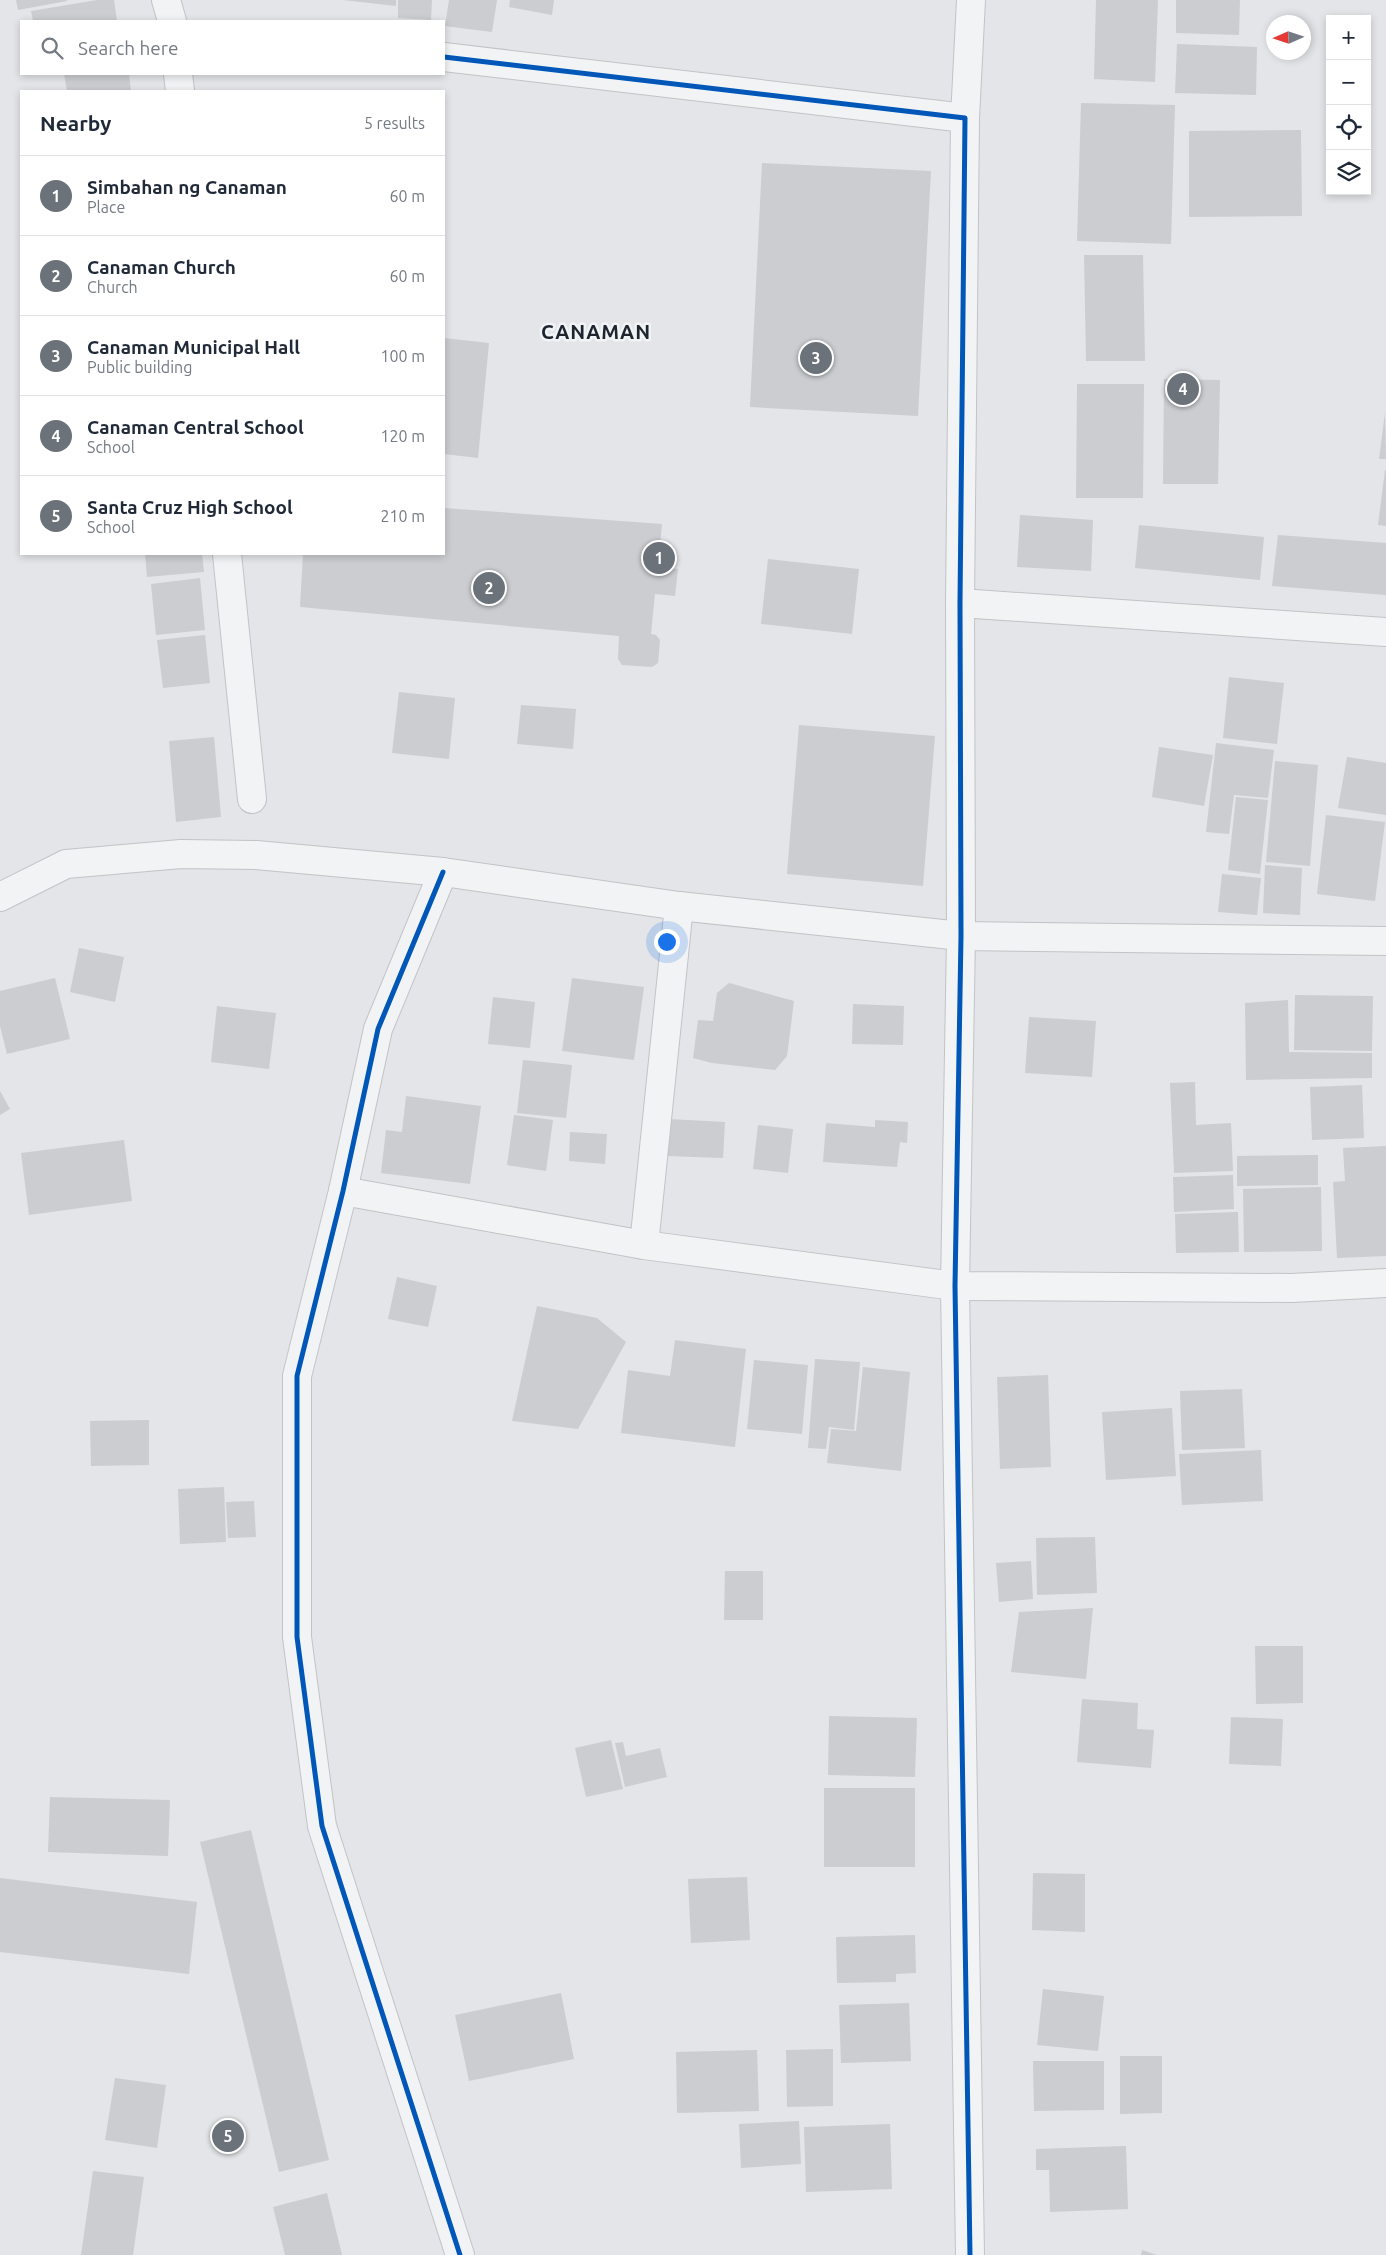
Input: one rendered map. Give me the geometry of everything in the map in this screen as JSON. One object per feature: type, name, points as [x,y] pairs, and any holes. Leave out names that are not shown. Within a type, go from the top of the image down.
[{"type":"street","points":[[166,0],[172,20]]},
{"type":"street","points":[[970,2255],[955,1286],[961,936],[960,603],[965,118],[971,0]]},
{"type":"street","points":[[445,57],[965,118]]},
{"type":"street","points":[[178,75],[180,90]]},
{"type":"street","points":[[227,555],[252,799]]},
{"type":"street","points":[[960,603],[1386,632]]},
{"type":"street","points":[[0,897],[66,864],[181,854],[268,856],[443,872],[679,906],[961,936],[1386,941]]},
{"type":"street","points":[[443,872],[378,1029],[343,1191],[297,1376],[297,1637],[322,1826],[460,2255]]},
{"type":"street","points":[[644,1245],[679,906]]},
{"type":"street","points":[[343,1191],[644,1245],[955,1286],[1292,1288],[1386,1283]]},
{"type":"building","points":[[16,0],[67,0],[67,1],[18,10]]},
{"type":"building","points":[[97,0],[114,0],[117,20],[33,20],[31,11]]},
{"type":"building","points":[[343,0],[396,0],[396,6]]},
{"type":"building","points":[[398,0],[432,0],[431,20],[398,18]]},
{"type":"building","points":[[449,0],[497,0],[492,32],[445,26]]},
{"type":"building","points":[[510,0],[554,0],[552,15],[509,7]]},
{"type":"building","points":[[1096,0],[1158,0],[1155,82],[1094,79]]},
{"type":"building","points":[[1176,0],[1240,0],[1239,35],[1176,33]]},
{"type":"building","points":[[1177,44],[1257,47],[1256,95],[1175,93]]},
{"type":"building","points":[[64,75],[129,75],[131,90],[67,90]]},
{"type":"building","points":[[1081,103],[1175,105],[1171,244],[1077,241]]},
{"type":"building","points":[[1301,130],[1302,216],[1189,217],[1189,131]]},
{"type":"building","points":[[762,163],[931,171],[918,416],[750,407]]},
{"type":"building","points":[[1084,255],[1143,255],[1145,361],[1086,361]]},
{"type":"building","points":[[445,338],[489,343],[478,458],[445,454]]},
{"type":"building","points":[[1164,379],[1220,380],[1218,484],[1163,484]]},
{"type":"building","points":[[1077,384],[1144,384],[1143,498],[1076,498]]},
{"type":"building","points":[[1385,413],[1386,459],[1379,459]]},
{"type":"building","points":[[1386,470],[1386,526],[1378,525]]},
{"type":"building","points":[[445,508],[662,524],[658,567],[678,569],[675,596],[655,594],[651,634],[656,635],[660,640],[658,663],[652,667],[622,665],[618,659],[619,636],[300,607],[303,555],[445,555]]},
{"type":"building","points":[[1020,515],[1093,520],[1091,571],[1017,567]]},
{"type":"building","points":[[1139,525],[1264,537],[1260,580],[1135,568]]},
{"type":"building","points":[[1278,535],[1386,543],[1386,595],[1272,586]]},
{"type":"building","points":[[145,555],[202,555],[204,572],[147,577]]},
{"type":"building","points":[[768,559],[859,569],[852,634],[761,624]]},
{"type":"building","points":[[200,578],[205,630],[156,635],[151,584]]},
{"type":"building","points":[[205,635],[210,683],[163,688],[157,640]]},
{"type":"building","points":[[1229,677],[1284,683],[1277,744],[1223,738]]},
{"type":"building","points":[[399,692],[455,698],[449,759],[392,753]]},
{"type":"building","points":[[521,705],[576,709],[573,749],[517,744]]},
{"type":"building","points":[[799,725],[935,736],[923,886],[787,874]]},
{"type":"building","points":[[214,737],[221,817],[176,822],[169,741]]},
{"type":"building","points":[[1216,743],[1274,750],[1268,798],[1234,795],[1229,834],[1206,832]]},
{"type":"building","points":[[1159,747],[1213,755],[1204,806],[1152,797]]},
{"type":"building","points":[[1347,757],[1386,763],[1386,815],[1338,808]]},
{"type":"building","points":[[1275,761],[1318,765],[1310,866],[1266,862]]},
{"type":"building","points":[[1236,797],[1268,800],[1260,874],[1228,870]]},
{"type":"building","points":[[1326,815],[1385,822],[1375,901],[1317,894]]},
{"type":"building","points":[[1265,865],[1302,868],[1300,915],[1263,913]]},
{"type":"building","points":[[1222,874],[1261,878],[1257,915],[1218,912]]},
{"type":"building","points":[[79,948],[124,957],[115,1002],[70,992]]},
{"type":"building","points":[[55,978],[70,1039],[7,1054],[0,1026],[0,991]]},
{"type":"building","points":[[572,978],[644,987],[634,1060],[562,1051]]},
{"type":"building","points":[[729,983],[794,1001],[787,1056],[775,1070],[712,1063],[693,1058],[698,1020],[713,1021],[717,993]]},
{"type":"building","points":[[1295,995],[1373,996],[1372,1051],[1294,1050]]},
{"type":"building","points":[[493,997],[535,1002],[530,1048],[488,1044]]},
{"type":"building","points":[[1288,1000],[1289,1052],[1372,1053],[1372,1078],[1246,1080],[1245,1003]]},
{"type":"building","points":[[853,1004],[904,1006],[903,1045],[852,1044]]},
{"type":"building","points":[[217,1006],[276,1013],[269,1069],[211,1062]]},
{"type":"building","points":[[1029,1017],[1096,1021],[1092,1077],[1025,1073]]},
{"type":"building","points":[[523,1060],[572,1065],[566,1118],[517,1113]]},
{"type":"building","points":[[1195,1082],[1196,1125],[1231,1123],[1233,1171],[1174,1173],[1170,1083]]},
{"type":"building","points":[[1362,1085],[1364,1138],[1312,1140],[1310,1087]]},
{"type":"building","points":[[0,1091],[10,1109],[0,1115]]},
{"type":"building","points":[[406,1096],[481,1106],[470,1184],[381,1173],[386,1130],[402,1132]]},
{"type":"building","points":[[514,1115],[553,1120],[546,1171],[507,1165]]},
{"type":"building","points":[[669,1119],[725,1122],[723,1158],[667,1156]]},
{"type":"building","points":[[875,1120],[908,1122],[907,1143],[900,1142],[897,1167],[823,1162],[826,1123],[875,1127]]},
{"type":"building","points":[[758,1125],[793,1129],[788,1173],[753,1169]]},
{"type":"building","points":[[570,1132],[607,1134],[605,1164],[569,1161]]},
{"type":"building","points":[[124,1140],[132,1201],[29,1215],[21,1153]]},
{"type":"building","points":[[1386,1146],[1386,1256],[1337,1258],[1333,1182],[1345,1181],[1343,1148]]},
{"type":"building","points":[[1318,1155],[1318,1185],[1237,1186],[1237,1156]]},
{"type":"building","points":[[1233,1175],[1234,1209],[1174,1212],[1173,1177]]},
{"type":"building","points":[[1321,1187],[1322,1251],[1244,1252],[1243,1189]]},
{"type":"building","points":[[1238,1212],[1239,1252],[1176,1253],[1175,1214]]},
{"type":"building","points":[[397,1277],[437,1286],[428,1327],[388,1319]]},
{"type":"building","points":[[537,1306],[597,1318],[626,1342],[578,1429],[512,1421]]},
{"type":"building","points":[[675,1340],[746,1349],[735,1447],[621,1433],[628,1370],[670,1376]]},
{"type":"building","points":[[815,1359],[860,1362],[854,1430],[829,1427],[826,1449],[808,1448]]},
{"type":"building","points":[[754,1360],[808,1365],[802,1434],[747,1429]]},
{"type":"building","points":[[863,1367],[910,1372],[901,1471],[827,1463],[831,1429],[856,1431]]},
{"type":"building","points":[[1048,1375],[1051,1467],[1000,1469],[997,1377]]},
{"type":"building","points":[[1242,1389],[1245,1448],[1182,1450],[1180,1391]]},
{"type":"building","points":[[1172,1408],[1176,1476],[1106,1480],[1102,1412]]},
{"type":"building","points":[[149,1420],[149,1465],[91,1466],[90,1421]]},
{"type":"building","points":[[1261,1450],[1263,1501],[1182,1505],[1179,1454]]},
{"type":"building","points":[[224,1487],[226,1542],[180,1544],[178,1489]]},
{"type":"building","points":[[254,1501],[256,1537],[228,1538],[226,1502]]},
{"type":"building","points":[[1095,1537],[1097,1593],[1037,1595],[1036,1538]]},
{"type":"building","points":[[1031,1561],[1033,1599],[999,1602],[996,1563]]},
{"type":"building","points":[[725,1571],[763,1571],[763,1620],[724,1620]]},
{"type":"building","points":[[1093,1608],[1086,1679],[1011,1672],[1019,1612]]},
{"type":"building","points":[[1255,1646],[1303,1646],[1303,1703],[1256,1704]]},
{"type":"building","points":[[1082,1699],[1138,1703],[1137,1729],[1154,1730],[1151,1768],[1077,1762]]},
{"type":"building","points":[[829,1716],[917,1718],[915,1777],[828,1775]]},
{"type":"building","points":[[1231,1717],[1283,1719],[1281,1766],[1229,1764]]},
{"type":"building","points":[[611,1740],[623,1789],[586,1797],[575,1748]]},
{"type":"building","points":[[623,1742],[626,1756],[660,1748],[667,1777],[625,1787],[615,1743]]},
{"type":"building","points":[[824,1788],[915,1788],[915,1867],[824,1867]]},
{"type":"building","points":[[50,1797],[170,1800],[168,1856],[48,1852]]},
{"type":"building","points":[[251,1830],[329,2160],[279,2172],[200,1842]]},
{"type":"building","points":[[1033,1873],[1085,1874],[1085,1932],[1032,1930]]},
{"type":"building","points":[[747,1877],[750,1940],[691,1943],[688,1879]]},
{"type":"building","points":[[0,1878],[197,1902],[189,1974],[0,1952]]},
{"type":"building","points":[[915,1935],[916,1973],[896,1974],[896,1982],[837,1983],[836,1937]]},
{"type":"building","points":[[1043,1989],[1104,1996],[1098,2051],[1037,2045]]},
{"type":"building","points":[[561,1993],[574,2059],[469,2081],[455,2015]]},
{"type":"building","points":[[909,2003],[911,2061],[841,2063],[839,2005]]},
{"type":"building","points":[[833,2049],[833,2106],[787,2107],[786,2050]]},
{"type":"building","points":[[757,2050],[759,2111],[677,2113],[676,2052]]},
{"type":"building","points":[[1120,2056],[1162,2056],[1162,2113],[1120,2114]]},
{"type":"building","points":[[1033,2061],[1104,2061],[1104,2110],[1034,2111]]},
{"type":"building","points":[[115,2078],[166,2085],[157,2148],[105,2140]]},
{"type":"building","points":[[799,2121],[801,2164],[741,2168],[739,2124]]},
{"type":"building","points":[[890,2124],[892,2189],[806,2192],[804,2127]]},
{"type":"building","points":[[1126,2146],[1128,2209],[1050,2212],[1049,2170],[1036,2170],[1036,2149]]},
{"type":"building","points":[[93,2171],[144,2177],[133,2255],[81,2255]]},
{"type":"building","points":[[327,2193],[342,2255],[285,2255],[273,2207]]},
{"type":"building","points":[[1142,2250],[1157,2255],[1141,2255]]},
{"type":"cycle path","points":[[445,57],[965,118],[960,603],[961,936],[955,1286],[970,2255]]},
{"type":"cycle path","points":[[443,872],[378,1029],[343,1191],[297,1376],[297,1637],[322,1826],[460,2255]]},
{"type":"place","name":"Canaman Municipal Hall","points":[[816,358]]},
{"type":"place","name":"Canaman Central School","points":[[1183,389]]},
{"type":"place","name":"Simbahan ng Canaman","points":[[659,558]]},
{"type":"place","name":"Canaman Church","points":[[489,588]]},
{"type":"place","name":"Santa Cruz High School","points":[[228,2136]]},
{"type":"district","name":"CANAMAN","points":[[596,331]]}]
